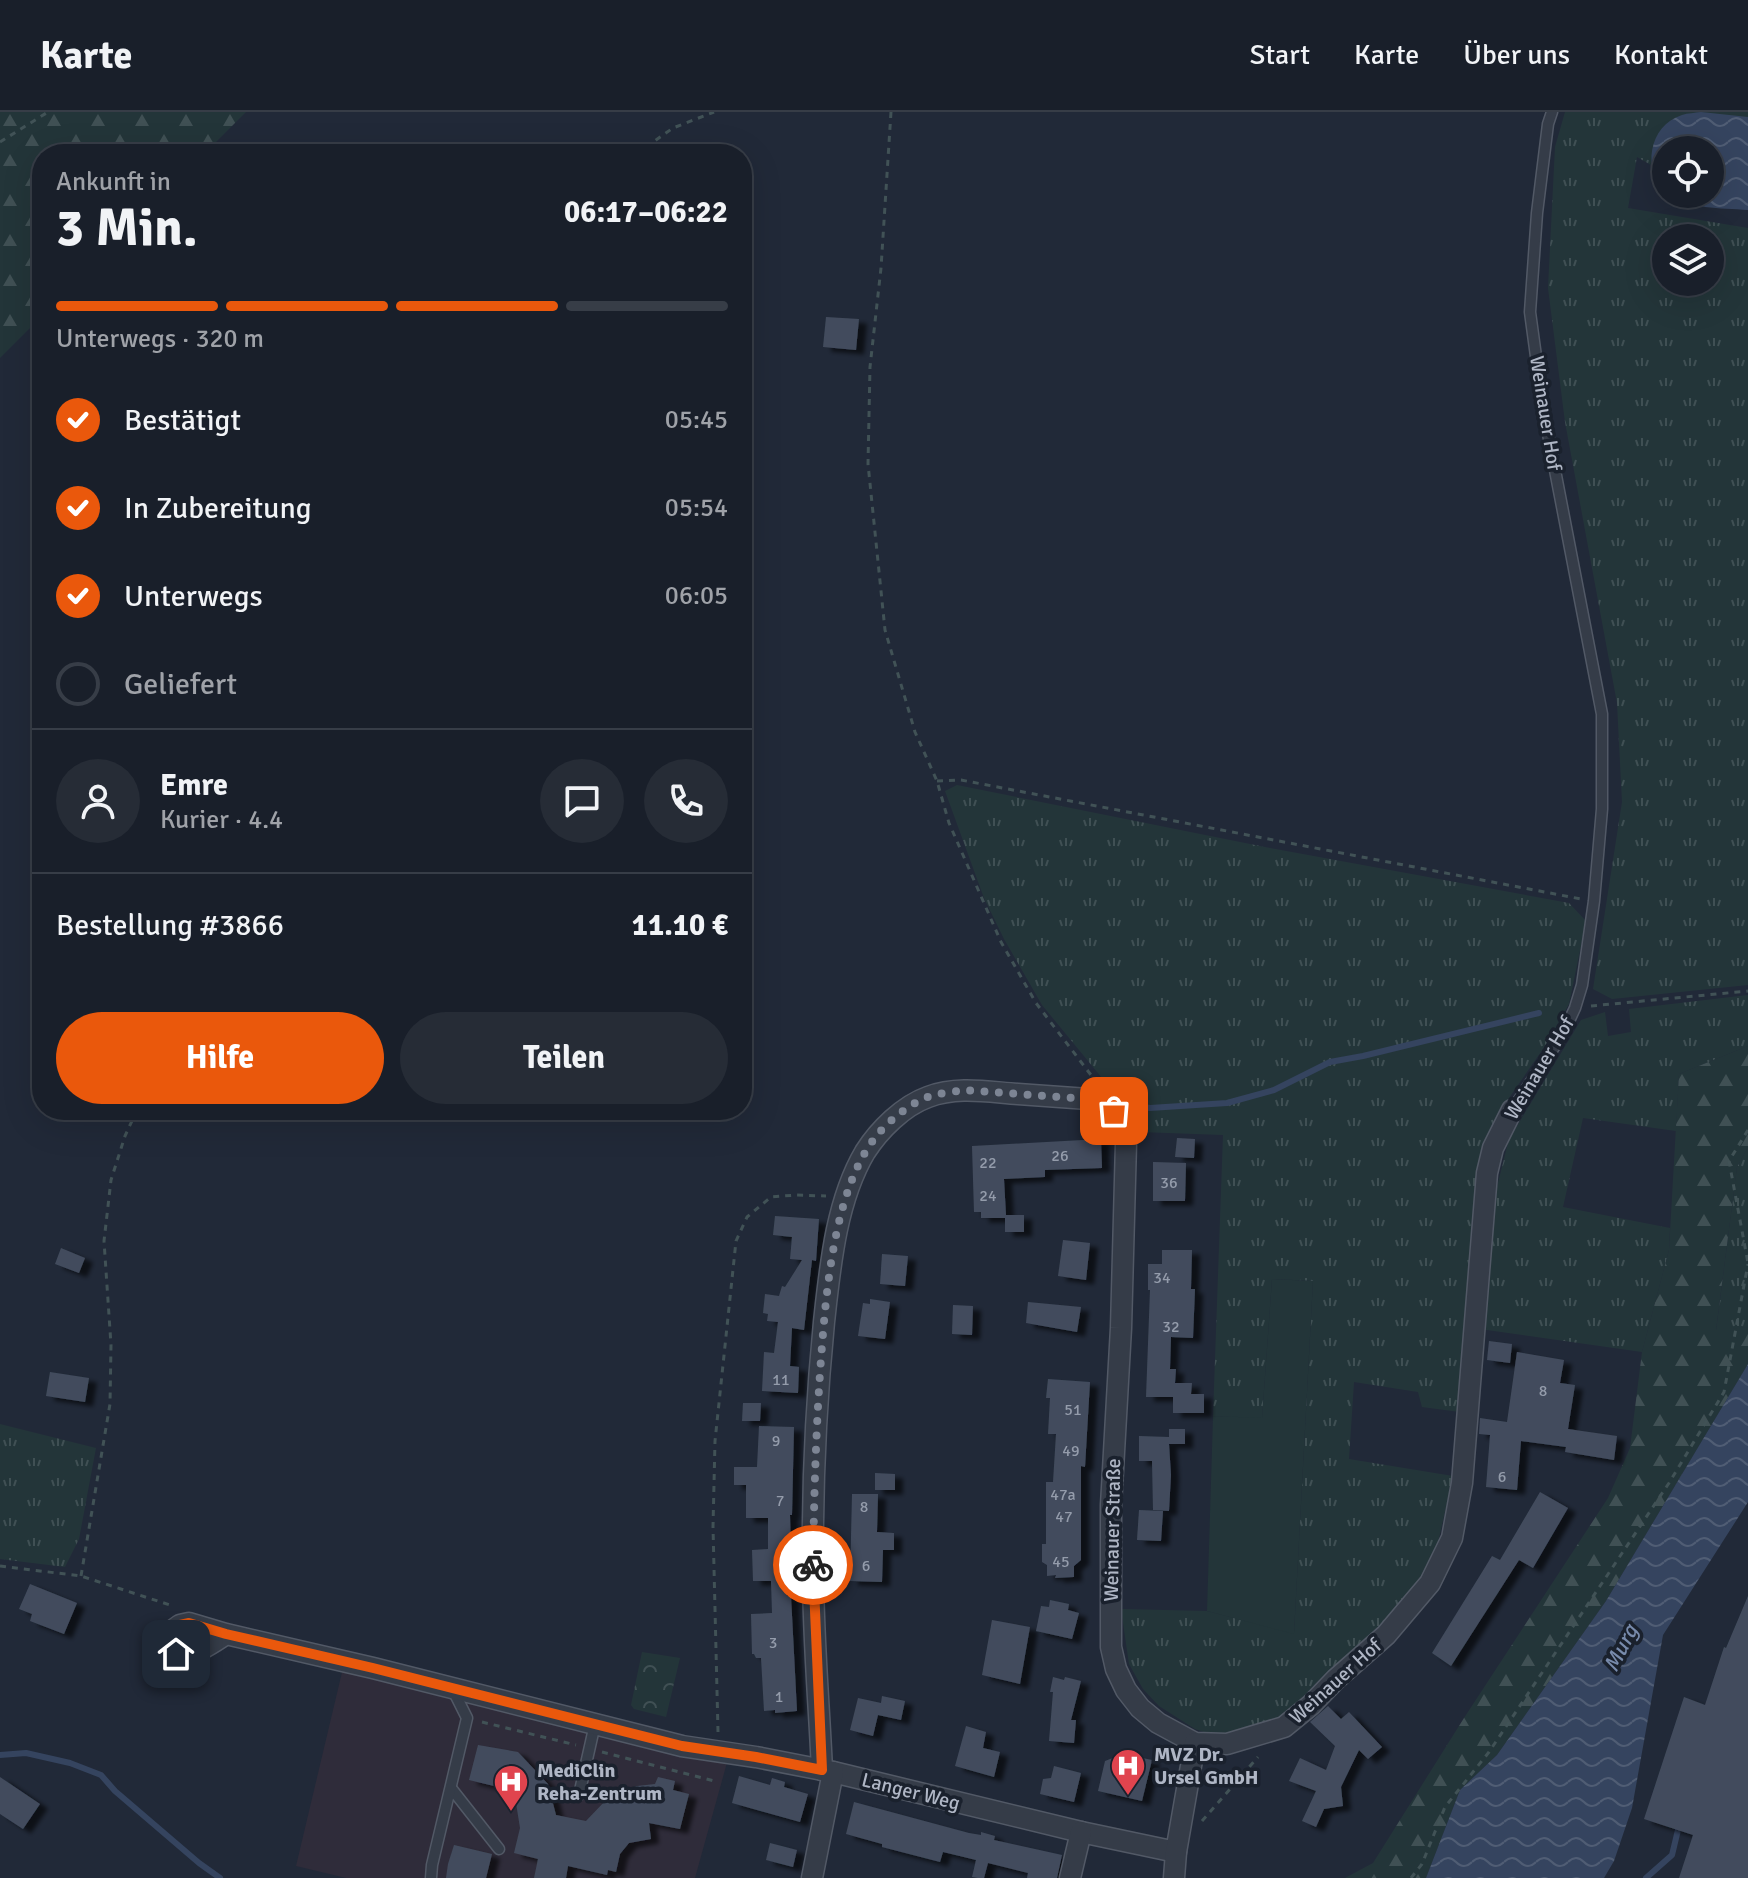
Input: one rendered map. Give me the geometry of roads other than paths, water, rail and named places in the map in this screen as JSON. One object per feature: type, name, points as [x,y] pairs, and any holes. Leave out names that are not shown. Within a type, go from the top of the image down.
[{"type":"street","name":"Weinauer Straße","points":[[827,1771],[813,1572],[815,1437],[830,1262],[853,1179],[864,1154],[879,1132],[925,1098],[963,1090],[1102,1100],[1114,1111],[1123,1129],[1126,1143],[1121,1328],[1111,1505],[1111,1647],[1116,1669],[1126,1690],[1140,1708],[1158,1723],[1195,1743]]},
{"type":"street","name":"Weinauer Hof","points":[[1195,1743],[1227,1744],[1284,1727],[1386,1635],[1430,1583],[1452,1538],[1462,1483],[1487,1173],[1493,1148],[1512,1110]]},
{"type":"street","name":"Langer Weg","points":[[226,1634],[191,1655],[176,1654],[172,1647],[173,1630],[189,1623],[682,1746],[827,1771],[1176,1852]]},
{"type":"street","points":[[1174,1878],[1195,1743]]},
{"type":"street","points":[[812,1878],[827,1771]]},
{"type":"street","points":[[1070,1878],[1081,1832]]},
{"type":"lane","name":"Weinauer Hof","points":[[1512,1110],[1563,1034],[1582,985],[1594,901],[1602,809],[1602,714],[1543,408],[1530,312],[1537,213],[1552,112]]},
{"type":"lane","points":[[431,1878],[467,1718],[452,1688]]},
{"type":"lane","points":[[579,1795],[595,1724]]},
{"type":"lane","points":[[451,1788],[499,1849]]},
{"type":"water","points":[[1689,113],[1748,117],[1748,210],[1716,208],[1724,208],[1724,136],[1658,136],[1662,129]]},
{"type":"water","name":"Murg","points":[[1748,1364],[1748,1502],[1663,1635],[1632,1808],[1614,1861],[1604,1878],[1426,1878],[1460,1790],[1497,1755],[1606,1601]]},
{"type":"waterway","points":[[1131,1105],[1150,1108],[1227,1103],[1274,1090],[1330,1062],[1539,1013]]},
{"type":"waterway","points":[[0,1755],[26,1753],[70,1763],[101,1775],[115,1791],[220,1878]]},
{"type":"waterway","points":[[1646,1878],[1672,1855],[1678,1830]]},
{"type":"place","name":"MVZ Dr. Ursel GmbH","points":[[1128,1797]]},
{"type":"place","name":"MediClin Reha-Zentrum","points":[[511,1813]]}]
